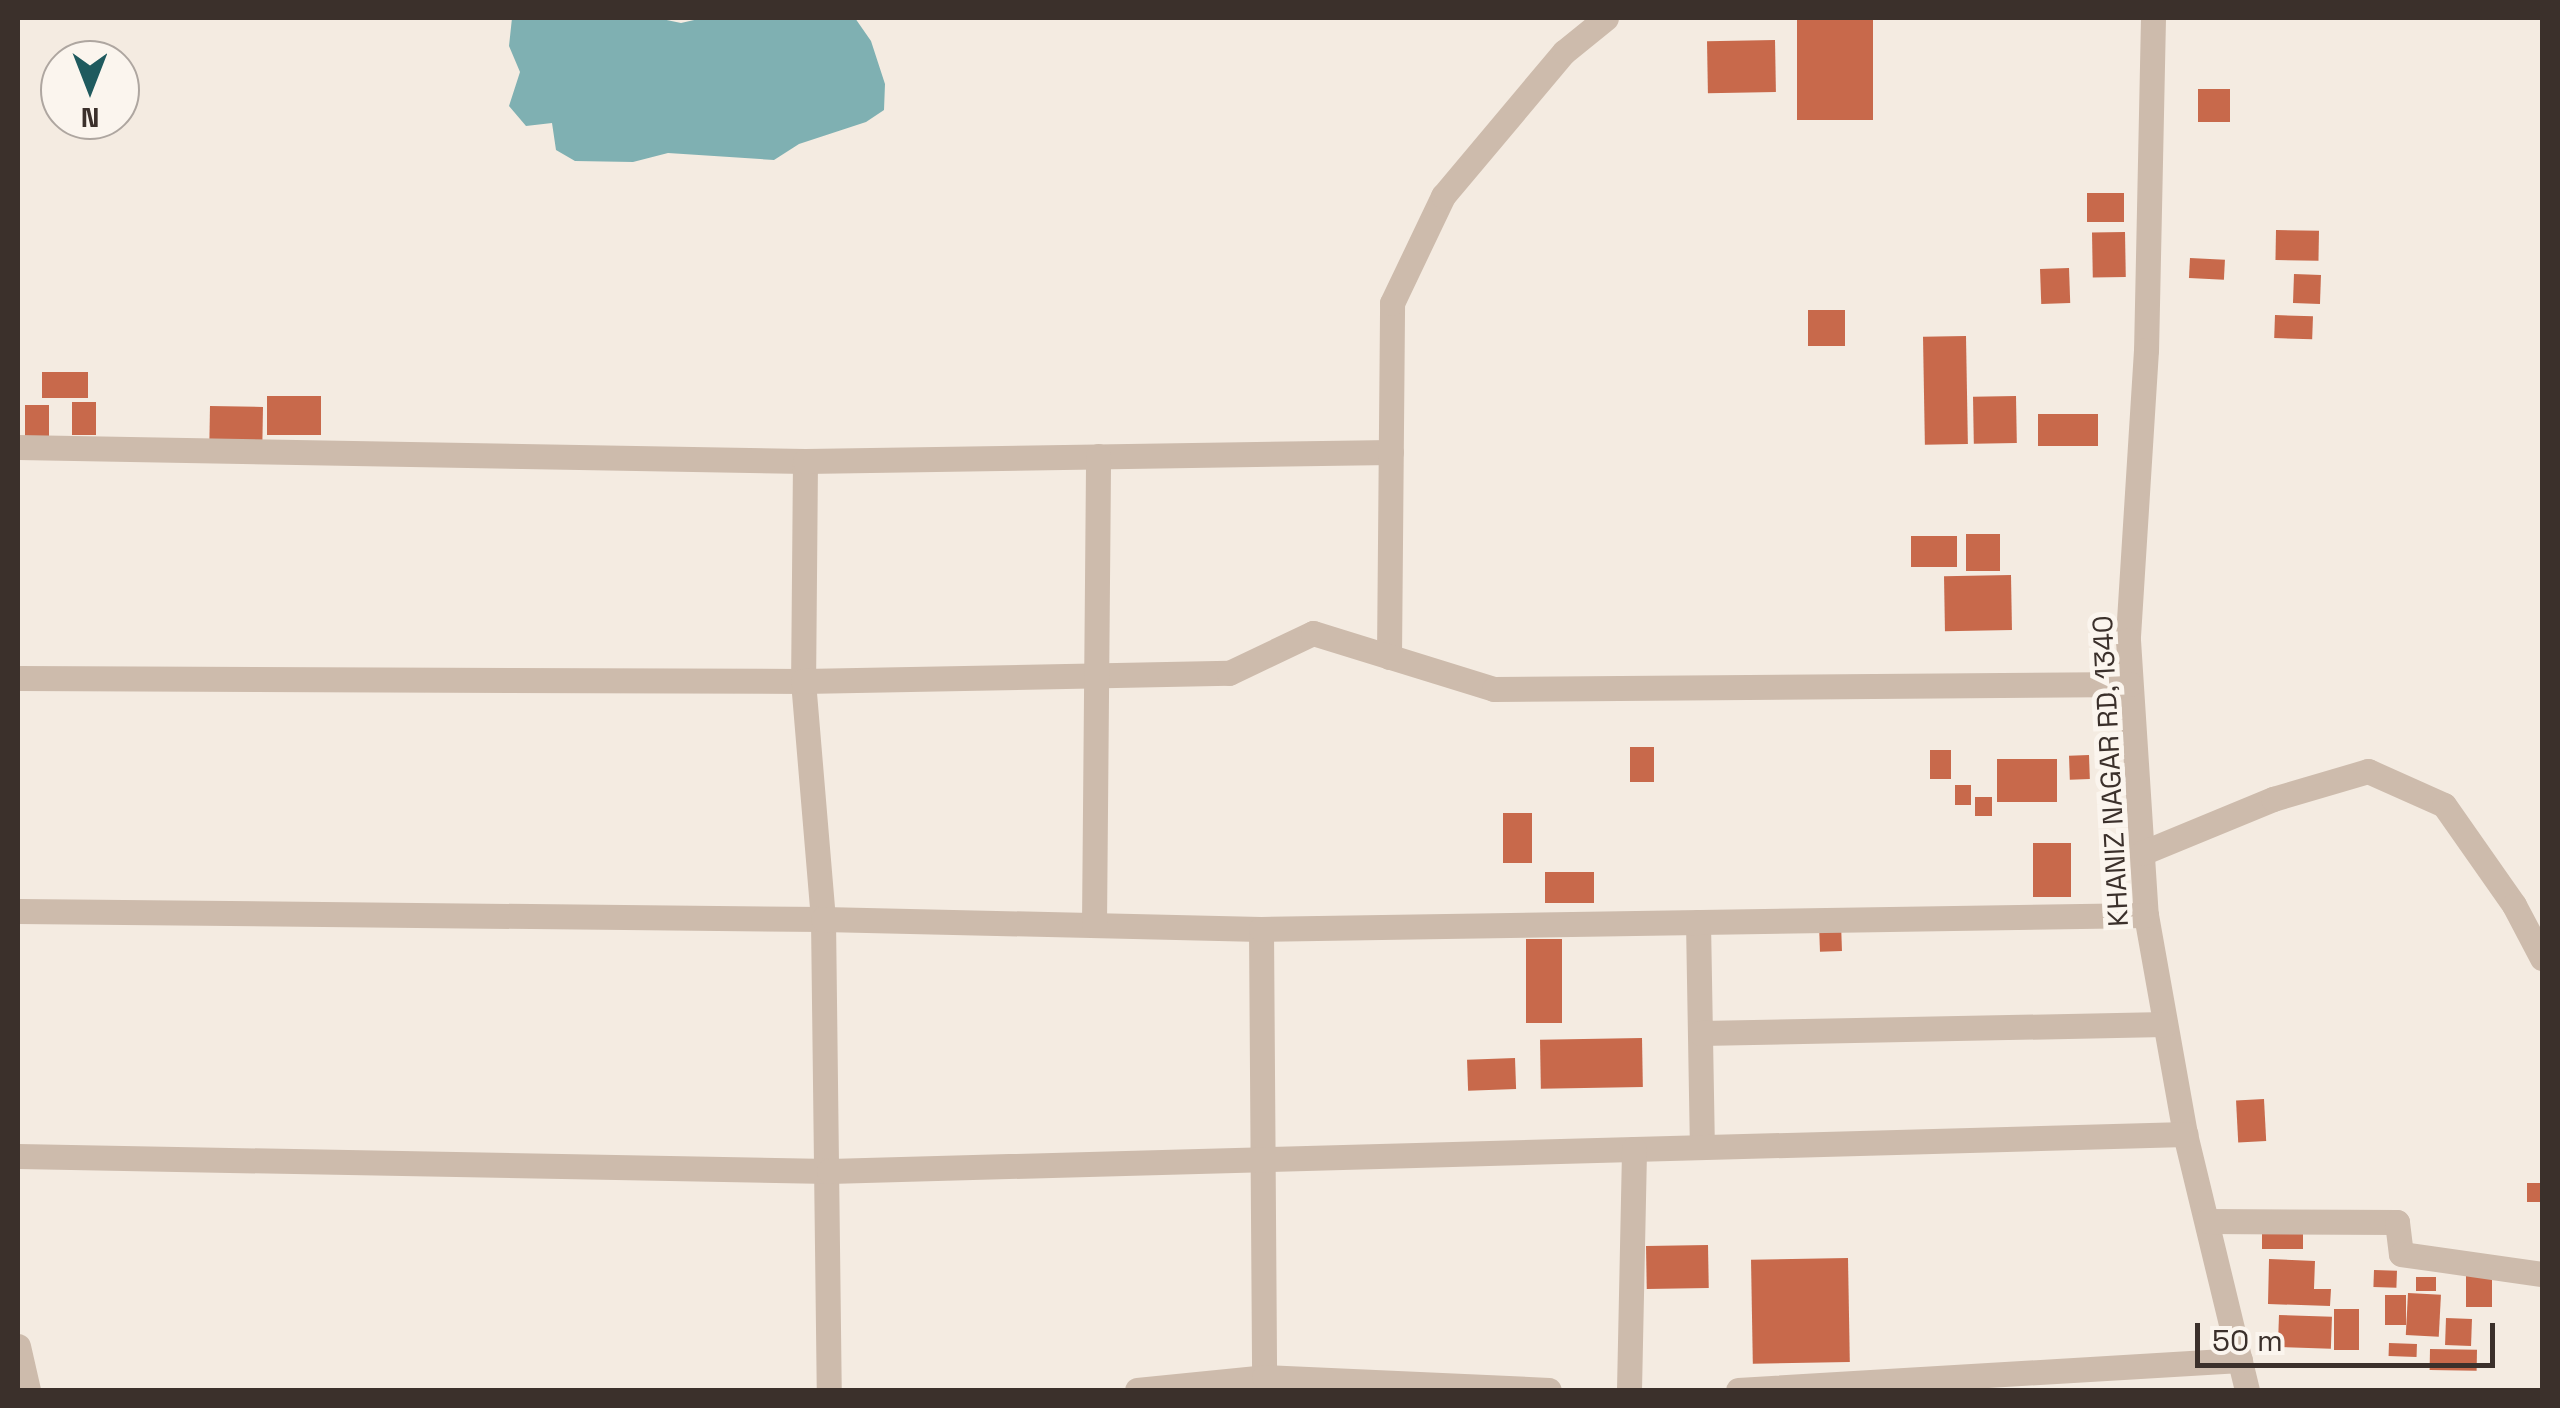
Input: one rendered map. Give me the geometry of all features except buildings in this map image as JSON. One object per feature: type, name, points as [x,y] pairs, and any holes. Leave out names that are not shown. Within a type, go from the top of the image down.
[{"type":"street","points":[[1389,656],[1392,303],[1443,196],[1564,52],[1606,18]]},
{"type":"street","name":"KHANIZ NAGAR RD, 1340","points":[[2154,18],[2146,350],[2128,640],[2130,684],[2146,915],[2185,1134],[2247,1390]]},
{"type":"street","points":[[18,447],[805,461],[1390,452]]},
{"type":"street","points":[[1094,925],[1098,456]]},
{"type":"street","points":[[805,461],[803,680],[822,919],[829,1172],[829,1390]]},
{"type":"street","points":[[18,678],[803,680],[1229,672],[1313,633],[1494,688],[2130,684]]},
{"type":"street","points":[[2142,853],[2272,798],[2368,770],[2444,804],[2514,904],[2542,958]]},
{"type":"street","points":[[18,911],[822,919],[1260,929],[2146,915]]},
{"type":"street","points":[[1698,922],[1702,1148]]},
{"type":"street","points":[[1260,929],[1264,1384]]},
{"type":"street","points":[[1700,1033],[2165,1024]]},
{"type":"street","points":[[18,1156],[829,1172],[2185,1134]]},
{"type":"street","points":[[1629,1390],[1634,1150]]},
{"type":"street","points":[[2207,1222],[2397,1222],[2401,1254],[2542,1274]]},
{"type":"street","points":[[18,1346],[28,1390]]},
{"type":"street","points":[[1738,1390],[2240,1360]]},
{"type":"street","points":[[1137,1390],[1264,1384],[1550,1390]]},
{"type":"water","points":[[512,18],[657,18],[681,23],[703,18],[855,18],[871,41],[885,84],[884,110],[866,122],[799,144],[774,160],[668,153],[633,162],[575,161],[556,150],[552,123],[526,126],[509,106],[520,72],[509,46]]}]
